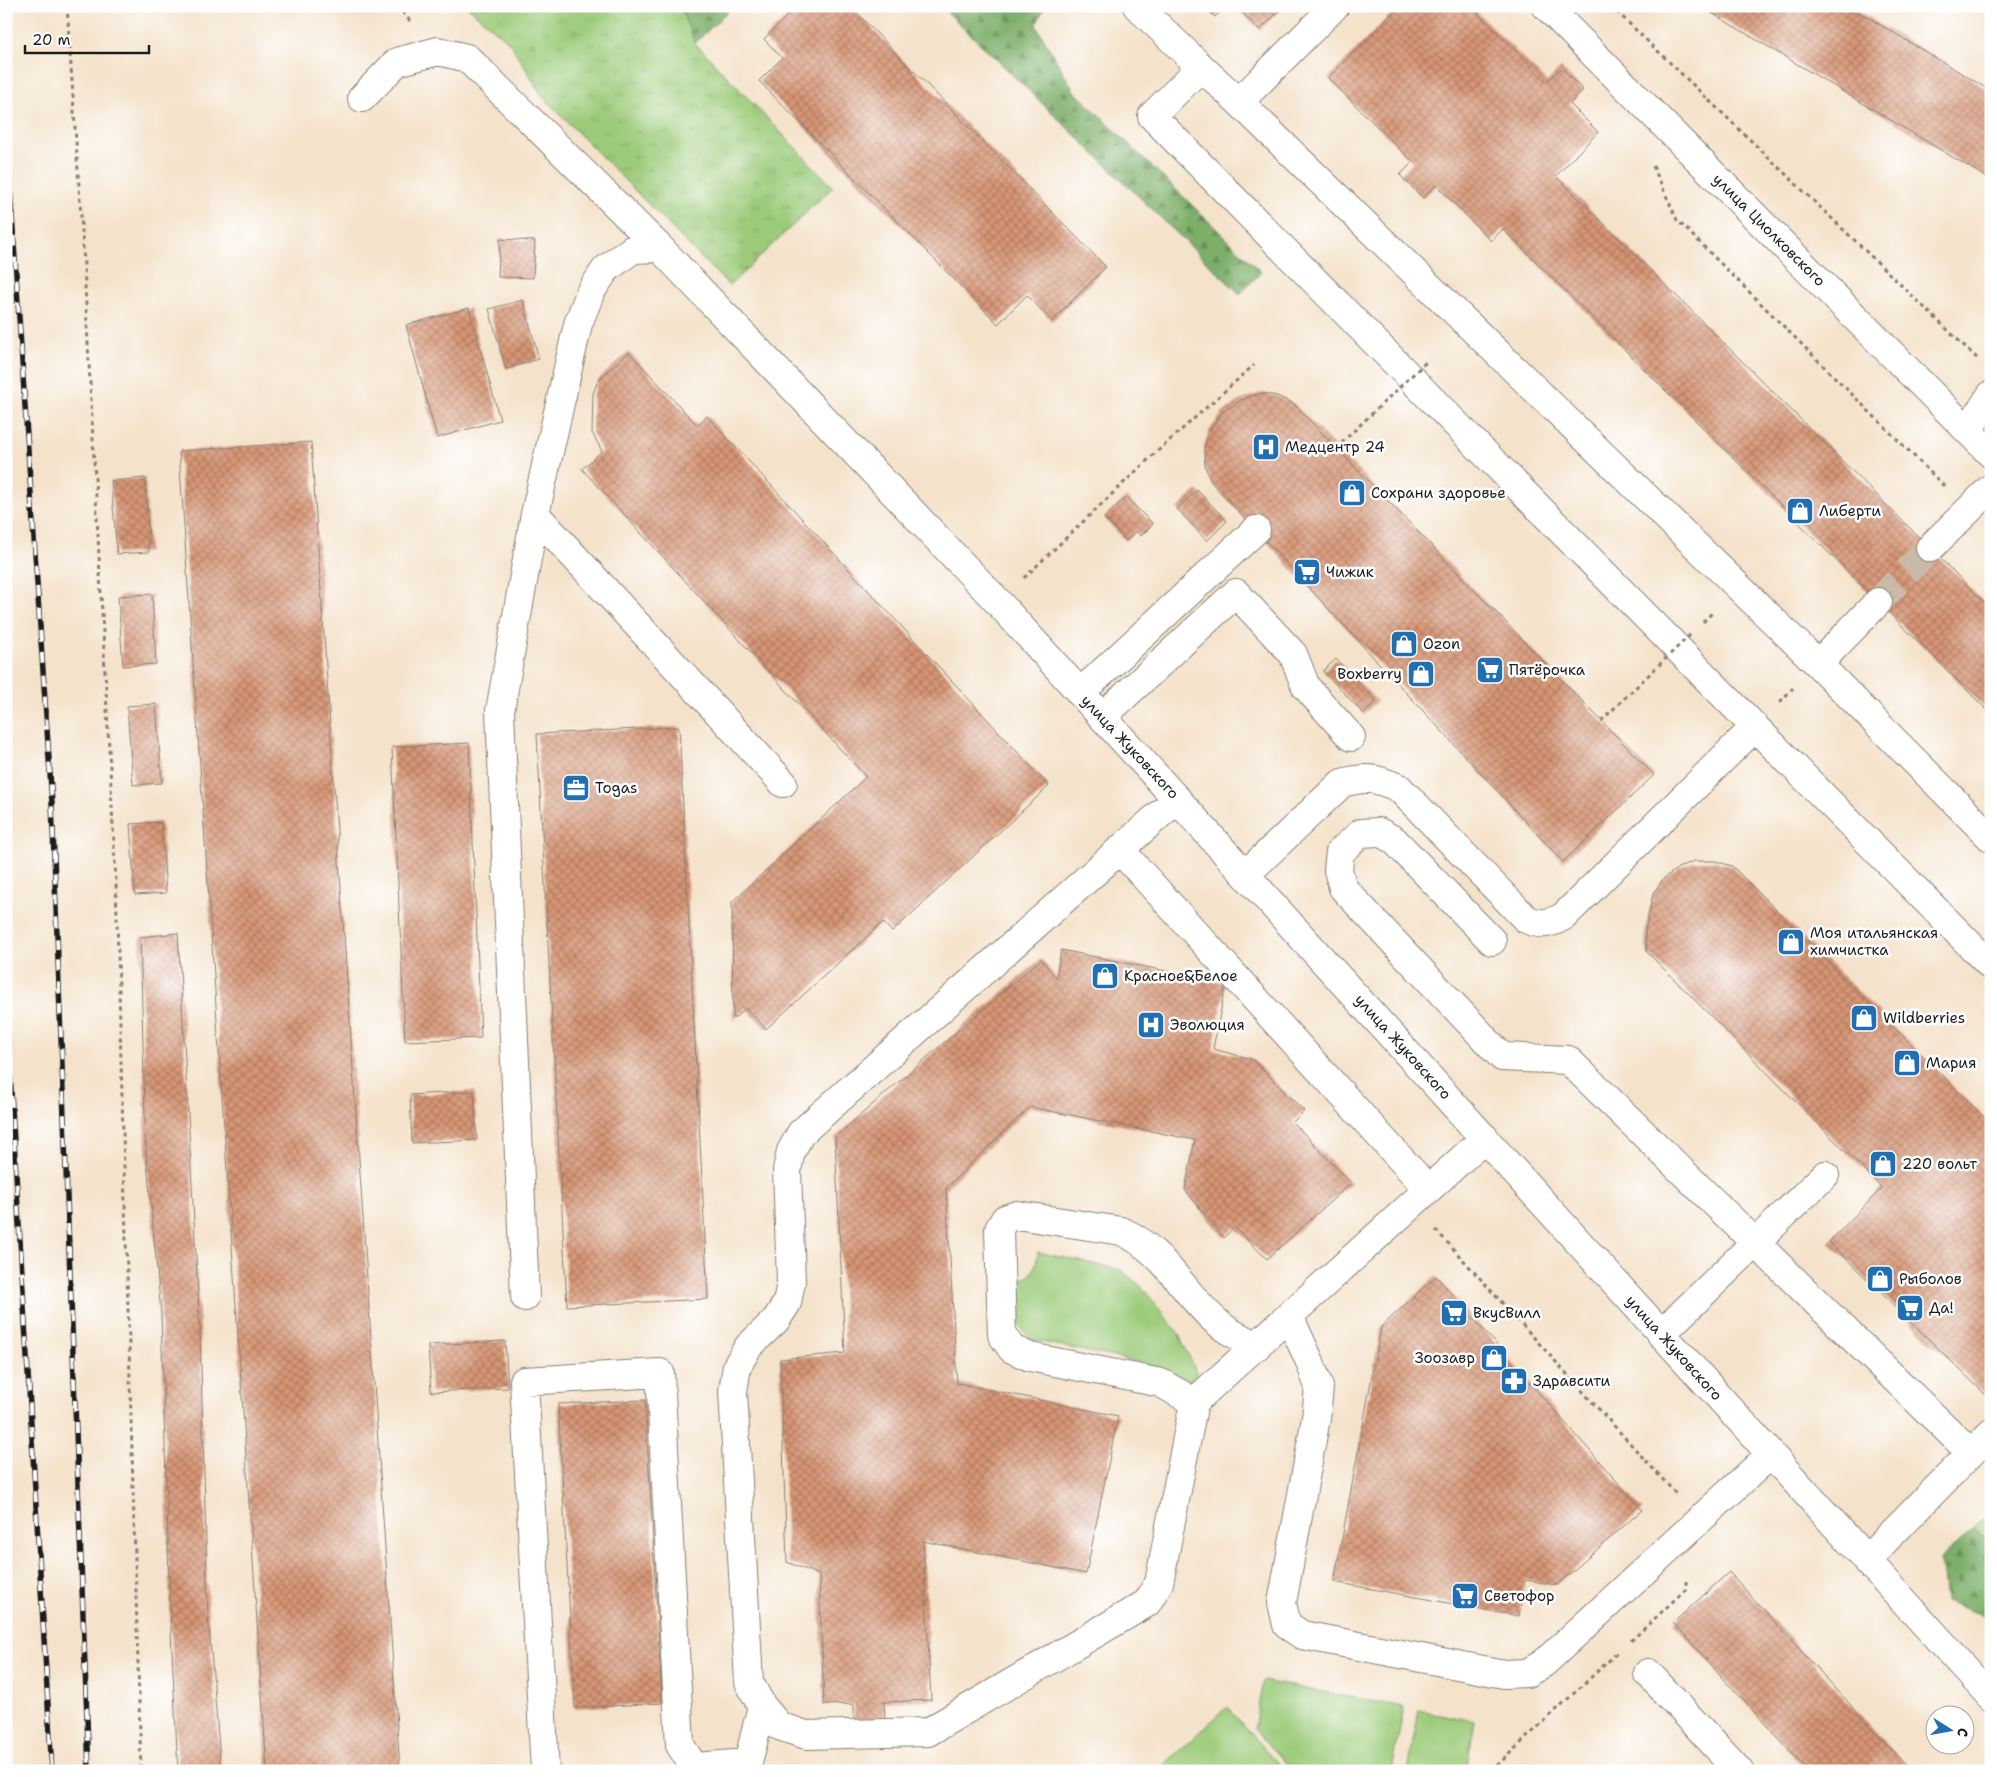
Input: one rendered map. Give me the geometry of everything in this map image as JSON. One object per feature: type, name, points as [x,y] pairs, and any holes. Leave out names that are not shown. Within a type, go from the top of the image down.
[{"type":"street","points":[[1137,6],[1239,102],[1818,664],[1991,838]]},
{"type":"street","points":[[1239,102],[1335,6]]},
{"type":"street","name":"улица Циолковского","points":[[1546,6],[1991,454]]},
{"type":"street","name":"улица Жуковского","points":[[362,98],[397,62],[438,51],[467,58],[660,248],[998,602],[1991,1697]]},
{"type":"street","points":[[1201,67],[1152,116],[1991,966]]},
{"type":"street","points":[[525,1297],[500,711],[535,514],[578,324],[591,291],[606,269],[634,249],[660,248]]},
{"type":"street","points":[[1968,430],[1991,395]]},
{"type":"street","points":[[1930,548],[1991,488]]},
{"type":"street","points":[[535,514],[783,783]]},
{"type":"street","points":[[1080,693],[1256,530]]},
{"type":"street","points":[[1102,717],[1236,593],[1293,654],[1306,687],[1351,737]]},
{"type":"street","points":[[1818,664],[1878,602]]},
{"type":"street","points":[[1246,874],[1342,783],[1359,778],[1378,779],[1399,788],[1526,919],[1537,924],[1550,923],[1564,916],[1755,727]]},
{"type":"street","points":[[1178,799],[802,1133],[791,1151],[787,1170],[792,1282],[787,1303],[776,1320],[748,1348],[740,1360],[737,1366],[733,1391],[749,1682],[762,1706],[779,1726],[806,1735],[928,1732],[1147,1603],[1159,1583],[1194,1402],[1485,1138]]},
{"type":"street","points":[[1492,941],[1394,840],[1379,832],[1361,833],[1340,852],[1338,870],[1343,888],[1502,1057],[1568,1060],[1754,1244],[1971,1453]]},
{"type":"street","points":[[1121,851],[1420,1196]]},
{"type":"street","points":[[1661,1334],[1825,1175]]},
{"type":"street","points":[[1194,1402],[1161,1383],[1030,1356],[1012,1349],[1002,1335],[998,1229],[1005,1219],[1017,1215],[1121,1231],[1136,1238],[1151,1249],[1217,1323],[1257,1346]]},
{"type":"street","points":[[1288,1316],[1310,1362],[1319,1387],[1316,1418],[1282,1603],[1286,1625],[1302,1636],[1504,1674],[1527,1673],[1544,1663],[1770,1454]]},
{"type":"street","points":[[545,1771],[524,1380],[660,1373],[680,1744],[694,1767],[747,1767],[762,1706]]},
{"type":"street","points":[[1866,1560],[1991,1433]]},
{"type":"street","points":[[1648,1673],[1739,1771]]},
{"type":"path","points":[[67,6],[84,266],[116,883],[141,1771]]},
{"type":"path","points":[[1611,6],[1984,364]]},
{"type":"path","points":[[1651,161],[1677,220],[1968,510]]},
{"type":"path","points":[[1336,448],[1426,362]]},
{"type":"path","points":[[998,602],[1152,456],[1254,365]]},
{"type":"path","points":[[1601,721],[1692,634]]},
{"type":"path","points":[[1420,1196],[1692,1526],[1686,1589],[1491,1771]]},
{"type":"green space","points":[[467,6],[680,6],[695,43],[833,187],[729,286],[543,97],[510,43]]},
{"type":"green space","points":[[680,6],[733,6],[695,43]]},
{"type":"green space","points":[[941,6],[1045,6],[1036,25],[1074,91],[1261,272],[1240,294]]},
{"type":"green space","points":[[1038,1252],[1121,1270],[1141,1286],[1179,1334],[1202,1385],[1147,1364],[1032,1340],[1020,1326],[1015,1314],[1014,1282],[1025,1278],[1032,1272],[1036,1264]]},
{"type":"green space","points":[[1991,1512],[1991,1541],[1972,1531]]},
{"type":"green space","points":[[1972,1531],[1991,1541],[1991,1622],[1985,1616],[1945,1601],[1940,1559]]},
{"type":"green space","points":[[1263,1681],[1404,1707],[1392,1771],[1324,1771],[1286,1764],[1254,1729]]},
{"type":"green space","points":[[1227,1707],[1285,1771],[1157,1771]]},
{"type":"green space","points":[[1419,1710],[1475,1721],[1467,1766],[1461,1771],[1407,1771]]},
{"type":"building","points":[[797,6],[821,6],[827,12],[833,6],[850,6],[1106,267],[1052,321],[1027,295],[998,324],[759,81],[782,58],[764,39]]},
{"type":"building","points":[[1204,6],[1226,6],[1215,17]]},
{"type":"building","points":[[1235,6],[1284,6],[1260,30]]},
{"type":"building","points":[[1399,6],[1471,6],[1547,82],[1561,68],[1583,90],[1570,104],[1598,132],[1556,176],[1991,609],[1991,714],[1503,229],[1491,241],[1436,185],[1423,198],[1400,175],[1413,162],[1328,78]]},
{"type":"building","points":[[1700,6],[1849,6],[1991,91],[1991,180]]},
{"type":"building","points":[[500,239],[535,241],[533,278],[498,277]]},
{"type":"building","points":[[523,300],[539,359],[506,369],[489,309]]},
{"type":"building","points":[[469,308],[500,420],[437,438],[406,325]]},
{"type":"building","points":[[629,352],[697,425],[707,416],[1049,786],[892,932],[883,922],[766,1029],[746,1008],[733,1019],[732,902],[866,777],[582,469],[602,451],[592,433],[593,394],[598,380]]},
{"type":"building","points":[[1261,393],[1277,396],[1294,404],[1654,775],[1563,862],[1211,482],[1205,466],[1204,447],[1209,431],[1223,412],[1241,400]]},
{"type":"building","points":[[311,442],[400,1771],[267,1771],[179,451]]},
{"type":"building","points":[[145,478],[149,552],[117,554],[111,481]]},
{"type":"building","points":[[1197,490],[1227,521],[1207,541],[1177,509]]},
{"type":"building","points":[[1126,497],[1153,524],[1141,536],[1136,531],[1126,541],[1104,518]]},
{"type":"building","points":[[152,594],[156,664],[123,666],[118,596]]},
{"type":"building","points":[[1336,659],[1377,701],[1364,714],[1323,671]]},
{"type":"building","points":[[156,704],[162,783],[133,785],[127,706]]},
{"type":"building","points":[[679,727],[708,1299],[567,1306],[537,734]]},
{"type":"building","points":[[469,743],[481,1038],[405,1041],[392,747]]},
{"type":"building","points":[[161,822],[166,893],[135,895],[130,824]]},
{"type":"building","points":[[1694,861],[1715,861],[1732,866],[1991,1124],[1989,1398],[1829,1242],[1882,1188],[1647,952],[1645,931],[1653,894],[1663,879],[1678,868]]},
{"type":"building","points":[[178,933],[200,1329],[208,1615],[221,1771],[178,1771],[170,1611],[161,1313],[146,1151],[140,937]]},
{"type":"building","points":[[1061,950],[1226,983],[1213,1049],[1252,1059],[1304,1111],[1293,1122],[1351,1183],[1267,1259],[1234,1227],[1224,1238],[1185,1190],[1195,1140],[1030,1107],[946,1188],[957,1383],[1118,1416],[1086,1574],[923,1541],[931,1700],[884,1702],[885,1719],[854,1721],[854,1704],[824,1705],[819,1575],[787,1562],[780,1359],[845,1353],[835,1137],[1041,959],[1056,978]]},
{"type":"building","points":[[474,1091],[477,1140],[412,1143],[410,1095]]},
{"type":"building","points":[[1436,1276],[1642,1510],[1557,1585],[1525,1580],[1519,1616],[1334,1582],[1381,1327]]},
{"type":"building","points":[[505,1341],[508,1388],[431,1392],[428,1345]]},
{"type":"building","points":[[645,1400],[662,1703],[575,1708],[558,1404]]},
{"type":"building","points":[[1729,1572],[1911,1771],[1808,1771],[1673,1623]]},
{"type":"tunnel","points":[[1878,602],[1930,548]]},
{"type":"railway","points":[[6,126],[52,803],[89,1771]]},
{"type":"railway","points":[[6,1008],[52,1771]]},
{"type":"place","name":"Медцентр 24","points":[[1266,447]]},
{"type":"place","name":"Сохрани здоровье","points":[[1352,493]]},
{"type":"place","name":"Либерти","points":[[1800,511]]},
{"type":"place","name":"Чижик","points":[[1307,572]]},
{"type":"place","name":"Ozon","points":[[1404,644]]},
{"type":"place","name":"Пятёрочка","points":[[1490,670]]},
{"type":"place","name":"Boxberry","points":[[1421,674]]},
{"type":"place","name":"Togas","points":[[576,788]]},
{"type":"place","name":"Моя итальянская химчистка","points":[[1791,942]]},
{"type":"place","name":"Красное&Белое","points":[[1105,976]]},
{"type":"place","name":"Wildberries","points":[[1864,1018]]},
{"type":"place","name":"Эволюция","points":[[1151,1025]]},
{"type":"place","name":"Мария","points":[[1907,1063]]},
{"type":"place","name":"220 вольт","points":[[1883,1164]]},
{"type":"place","name":"Рыболов","points":[[1880,1279]]},
{"type":"place","name":"Да!","points":[[1910,1308]]},
{"type":"place","name":"ВкусВилл","points":[[1454,1313]]},
{"type":"place","name":"Зоозавр","points":[[1494,1358]]},
{"type":"place","name":"Здравсити","points":[[1514,1381]]},
{"type":"place","name":"Светофор","points":[[1465,1596]]}]
